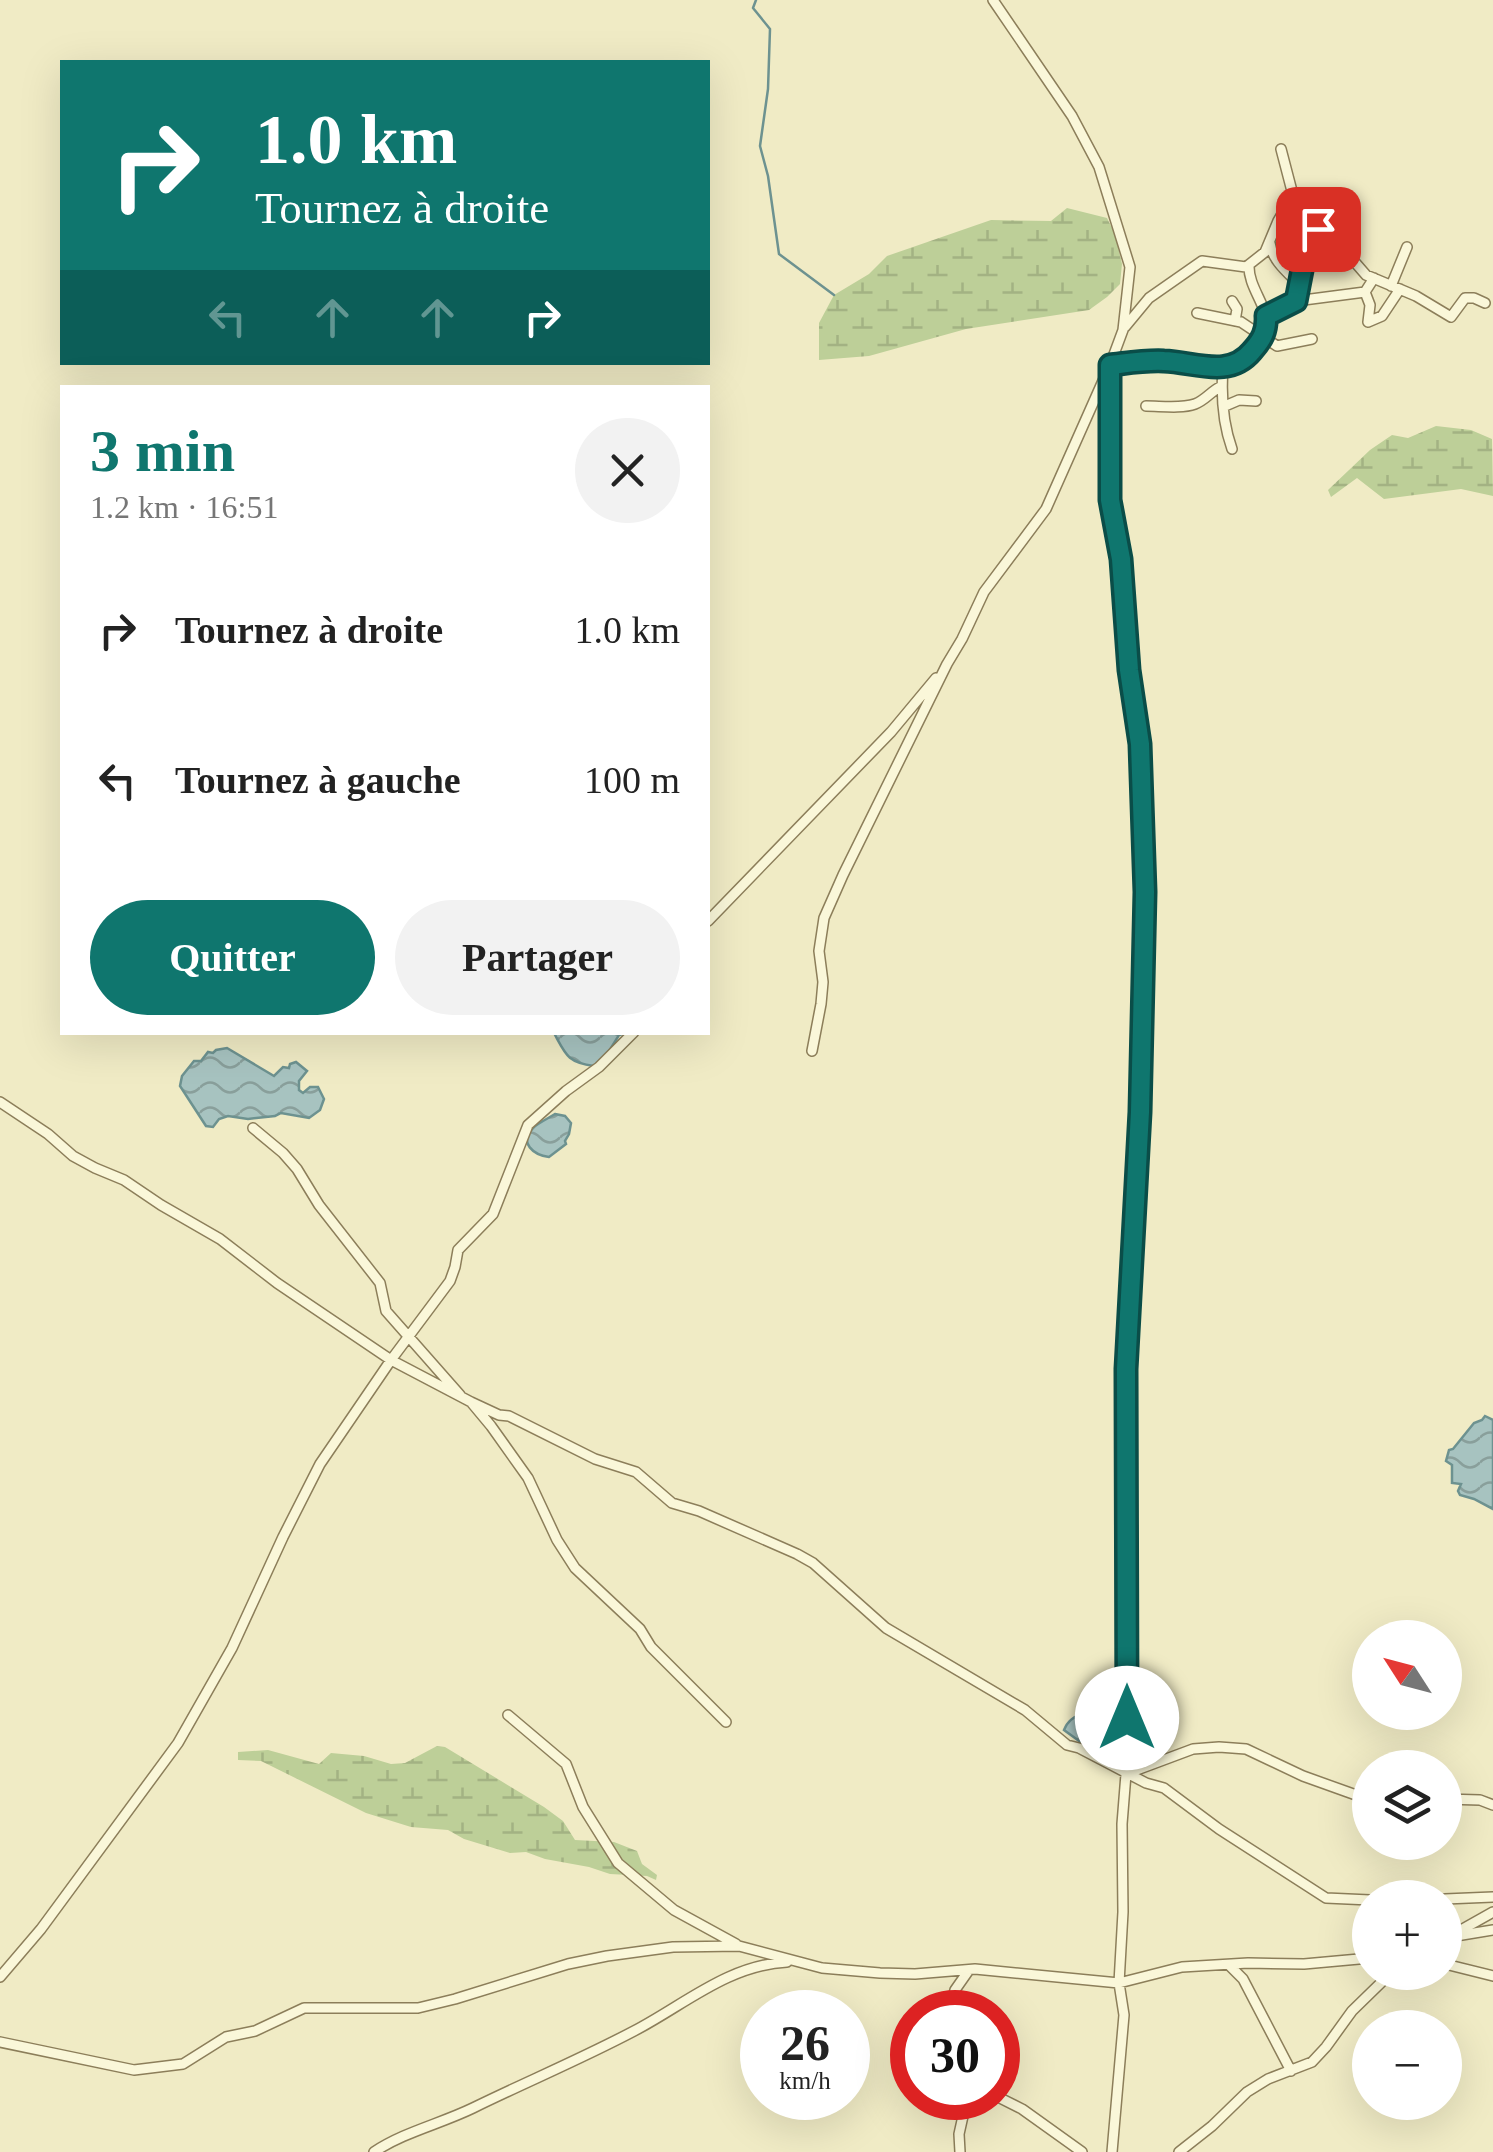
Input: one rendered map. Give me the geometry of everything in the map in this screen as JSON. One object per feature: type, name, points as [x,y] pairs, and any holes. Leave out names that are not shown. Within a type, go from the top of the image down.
[{"type":"street","points":[[812,1051],[823,982],[819,952],[824,918],[984,592],[1046,509],[1123,330],[1130,267],[1099,167],[1072,116],[993,0]]},
{"type":"street","points":[[1281,148],[1293,195],[1318,229],[1340,245],[1362,272],[1451,317],[1465,298],[1484,304]]},
{"type":"street","points":[[1123,330],[1148,298],[1202,262],[1239,268],[1249,265],[1264,252],[1293,195]]},
{"type":"street","points":[[1296,301],[1303,265],[1318,229]]},
{"type":"street","points":[[1270,240],[1277,261],[1298,284]]},
{"type":"street","points":[[1374,278],[1366,292],[1370,305],[1368,322],[1382,316],[1396,287],[1407,246]]},
{"type":"street","points":[[1110,365],[1160,360],[1224,367],[1245,359],[1263,338],[1266,326],[1266,316],[1249,277],[1249,265]]},
{"type":"street","points":[[1266,316],[1296,301],[1366,292]]},
{"type":"street","points":[[1232,300],[1235,321]]},
{"type":"street","points":[[1197,313],[1242,322],[1277,346],[1312,339]]},
{"type":"street","points":[[1110,365],[1110,500],[1121,559],[1129,670],[1140,744],[1145,892],[1140,1112],[1126,1369],[1128,1690],[1119,1983],[1124,2015],[1112,2152]]},
{"type":"street","points":[[1224,367],[1226,431],[1232,450]]},
{"type":"street","points":[[1146,406],[1196,404],[1222,386]]},
{"type":"street","points":[[1225,406],[1239,400],[1256,401]]},
{"type":"street","points":[[710,918],[891,732],[947,664]]},
{"type":"street","points":[[0,1978],[178,1744],[232,1648],[282,1536],[320,1464],[450,1282],[458,1250],[493,1214],[528,1125],[599,1067],[631,1035]]},
{"type":"street","points":[[0,1102],[73,1156],[124,1180],[220,1239],[391,1360],[460,1395]]},
{"type":"street","points":[[252,1128],[297,1169],[319,1205],[380,1283],[386,1310],[460,1395],[594,1460],[636,1472],[672,1503],[813,1563],[886,1628],[1025,1710],[1066,1745],[1164,1788],[1219,1829],[1326,1898],[1352,1899]]},
{"type":"street","points":[[471,1402],[528,1478],[575,1568],[640,1629],[651,1647],[726,1722]]},
{"type":"street","points":[[499,1415],[508,1404]]},
{"type":"street","points":[[508,1715],[566,1764],[583,1807],[618,1863],[674,1910],[739,1946],[794,1962],[880,1973],[969,1970],[1119,1983],[1182,1967],[1352,1960]]},
{"type":"street","points":[[1126,1774],[1193,1750],[1246,1749],[1352,1794]]},
{"type":"street","points":[[1462,1798],[1493,1805]]},
{"type":"street","points":[[1462,1898],[1493,1897]]},
{"type":"street","points":[[1462,1930],[1493,1912]]},
{"type":"street","points":[[1462,1936],[1493,1930]]},
{"type":"street","points":[[0,2042],[134,2070],[156,2068],[183,2064],[226,2037],[254,2031],[304,2008],[418,2008],[607,1956],[674,1947],[739,1946]]},
{"type":"street","points":[[374,2152],[390,2141],[452,2118],[634,2031],[750,1967],[794,1962]]},
{"type":"street","points":[[1229,1965],[1243,1979],[1291,2070]]},
{"type":"street","points":[[1462,1968],[1493,1976]]},
{"type":"street","points":[[956,1990],[969,1970]]},
{"type":"street","points":[[1179,2152],[1246,2092],[1312,2062],[1374,1990]]},
{"type":"street","points":[[1020,2109],[1082,2152]]},
{"type":"street","points":[[960,2152],[962,2120]]},
{"type":"green space","points":[[1067,208],[1107,218],[1122,264],[1120,284],[1089,310],[966,329],[869,356],[819,360],[819,323],[834,295],[869,274],[887,256],[991,220],[1051,221]]},
{"type":"green space","points":[[1436,426],[1471,430],[1492,439],[1493,496],[1461,489],[1384,499],[1357,478],[1331,497],[1328,490],[1392,435],[1408,438]]},
{"type":"green space","points":[[437,1746],[445,1747],[544,1807],[563,1821],[575,1840],[614,1842],[637,1851],[642,1864],[657,1875],[656,1880],[610,1874],[526,1852],[510,1853],[448,1830],[411,1827],[366,1813],[261,1761],[238,1760],[238,1752],[268,1750],[319,1764],[331,1753],[391,1764],[405,1763]]},
{"type":"water","points":[[555,1035],[619,1035],[606,1056],[594,1066],[578,1062]]},
{"type":"water","points":[[227,1048],[274,1076],[296,1062],[307,1071],[299,1081],[299,1090],[303,1093],[318,1087],[324,1099],[320,1110],[309,1118],[281,1113],[248,1119],[228,1116],[213,1127],[206,1126],[180,1086],[182,1076],[208,1052]]},
{"type":"water","points":[[555,1114],[565,1116],[571,1123],[566,1144],[549,1157],[538,1154],[528,1143],[529,1133]]},
{"type":"water","points":[[1485,1416],[1493,1420],[1493,1509],[1460,1495],[1461,1484],[1452,1483],[1452,1465],[1446,1461],[1449,1450]]},
{"type":"water","points":[[1111,1689],[1121,1691],[1123,1752],[1104,1752],[1094,1745],[1086,1746],[1064,1730],[1069,1721]]},
{"type":"waterway","points":[[756,0],[753,8],[770,29],[768,89],[760,146],[779,254],[834,295]]},
{"type":"route","points":[[1127,1718],[1126,1369],[1140,1112],[1145,892],[1140,744],[1129,670],[1121,559],[1110,500],[1110,365],[1160,360],[1220,368],[1236,365],[1263,338],[1266,316],[1296,301],[1303,265],[1318,229]]}]
